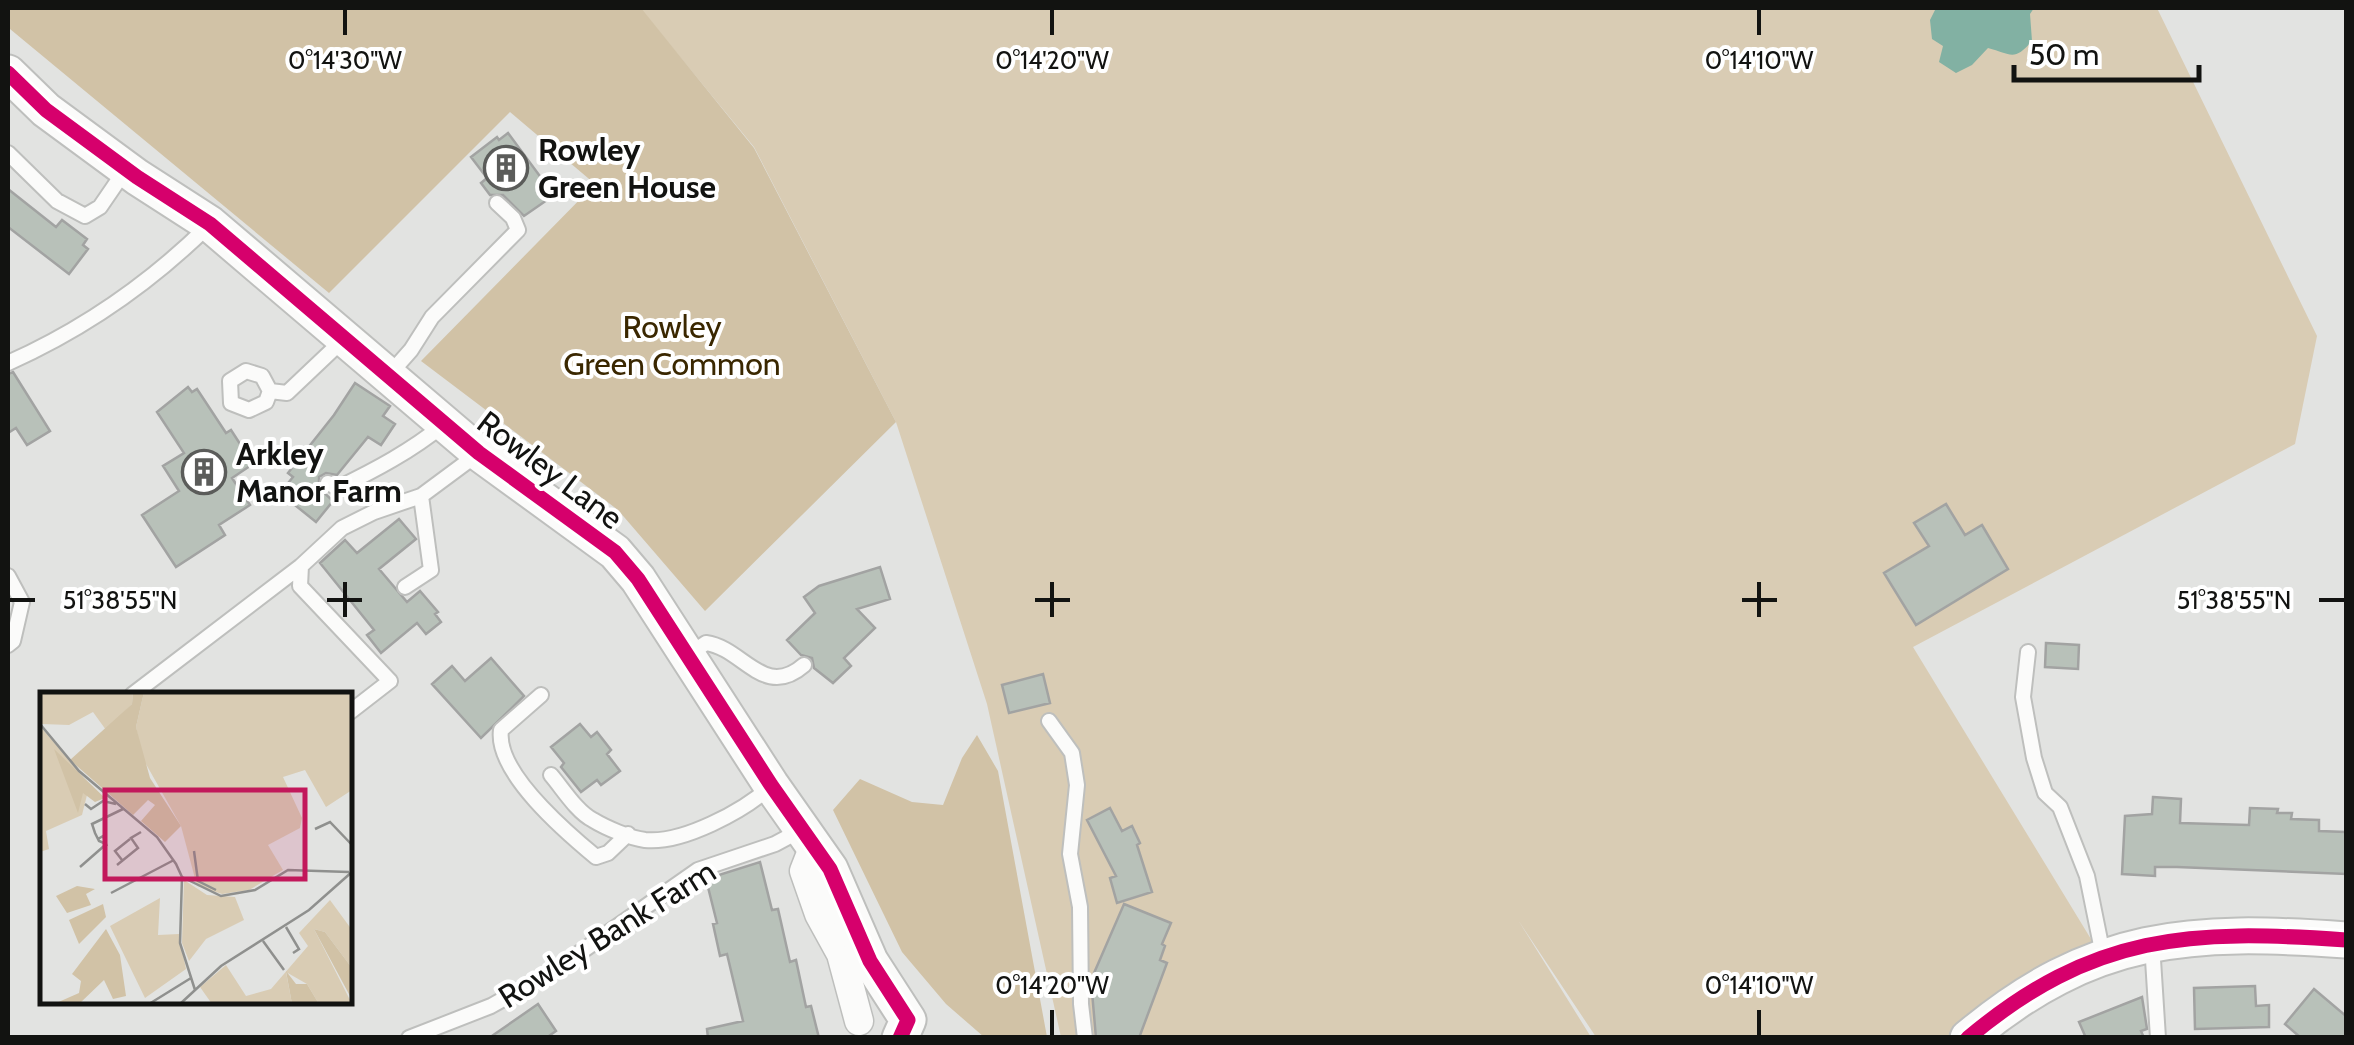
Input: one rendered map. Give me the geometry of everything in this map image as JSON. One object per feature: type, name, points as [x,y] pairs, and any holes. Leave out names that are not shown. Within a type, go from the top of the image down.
[{"type":"street","name":"Rowley Lane","points":[[8,74],[46,110],[210,224],[479,454],[614,552],[638,579],[830,868],[870,961],[913,1032]]},
{"type":"street","points":[[810,836],[804,872],[819,914],[841,954],[859,1021]]},
{"type":"street","points":[[1968,1038],[2007,1005],[2103,955],[2222,935],[2346,940]]},
{"type":"lane","points":[[8,153],[57,201],[85,216],[100,206],[126,169]]},
{"type":"lane","points":[[388,376],[432,317],[518,230],[514,218],[496,202]]},
{"type":"lane","points":[[8,362],[81,326],[184,250],[210,224]]},
{"type":"lane","points":[[270,391],[287,393],[344,339]]},
{"type":"lane","points":[[328,482],[338,488],[370,473],[420,444],[444,424]]},
{"type":"lane","points":[[136,692],[301,566],[342,528],[421,496],[479,454]]},
{"type":"lane","points":[[406,587],[432,570],[421,496]]},
{"type":"lane","points":[[301,566],[300,586],[390,681],[352,710]]},
{"type":"lane","points":[[8,576],[22,602],[13,641],[8,646]]},
{"type":"lane","points":[[687,655],[706,642],[719,644],[746,665],[775,679],[792,676],[804,666]]},
{"type":"lane","points":[[2028,652],[2023,697],[2034,758],[2046,793],[2060,807],[2087,876],[2103,955]]},
{"type":"lane","points":[[541,694],[501,730],[500,741],[514,770],[553,822],[596,857],[608,854],[628,834]]},
{"type":"lane","points":[[1050,721],[1072,753],[1078,784],[1070,854],[1080,906],[1080,1004],[1085,1038]]},
{"type":"lane","points":[[551,775],[590,820],[645,840],[719,822],[772,785]]},
{"type":"lane","name":"Rowley Bank Farm","points":[[409,1038],[491,1006],[555,970],[698,870],[810,836]]},
{"type":"lane","points":[[2152,944],[2158,1038]]},
{"type":"shaded area","points":[[640,8],[2157,8],[2317,336],[2295,444],[1913,647],[2094,944],[2007,991],[1949,1037],[1596,1037],[1518,920],[1591,1037],[1061,1037],[987,704],[896,422],[754,147]]},
{"type":"shaded area","points":[[1936,8],[2034,8],[2030,14],[2032,41],[2016,54],[1988,48],[1972,65],[1956,73],[1939,62],[1943,46],[1932,39],[1930,20]]},
{"type":"green space","name":"Rowley Green Common","points":[[8,8],[641,8],[754,148],[896,422],[705,611],[618,510],[421,361],[595,184],[510,112],[329,293],[10,29]]},
{"type":"green space","points":[[977,735],[998,771],[1047,1037],[984,1037],[946,1004],[902,952],[833,810],[860,779],[912,802],[943,805],[962,758]]},
{"type":"building","name":"Rowley Green House","points":[[508,133],[545,183],[538,189],[547,200],[524,216],[503,195],[490,195],[481,183],[487,178],[471,157]]},
{"type":"building","points":[[8,189],[56,227],[62,220],[87,239],[83,245],[88,249],[69,274],[8,227]]},
{"type":"building","points":[[13,372],[50,431],[27,445],[16,428],[8,433],[8,374]]},
{"type":"building","points":[[355,383],[390,406],[383,416],[395,424],[381,445],[368,437],[337,475],[326,473],[319,477],[319,488],[333,501],[316,522],[280,493],[293,477],[288,473]]},
{"type":"building","name":"Arkley Manor Farm","points":[[188,387],[192,392],[197,389],[226,433],[231,430],[253,464],[232,478],[250,505],[219,525],[225,535],[176,567],[142,515],[179,491],[163,466],[184,453],[157,412]]},
{"type":"building","points":[[1946,504],[1965,535],[1982,525],[2008,569],[1916,625],[1884,573],[1929,546],[1914,523]]},
{"type":"building","points":[[399,519],[416,539],[379,569],[407,602],[420,591],[438,612],[435,614],[441,622],[426,634],[417,623],[381,653],[367,635],[374,630],[320,563],[345,540],[357,553]]},
{"type":"building","points":[[880,567],[890,599],[857,609],[875,628],[844,658],[851,666],[833,683],[814,668],[812,658],[801,655],[787,640],[815,613],[804,597],[819,586]]},
{"type":"building","points":[[2046,643],[2079,645],[2078,669],[2045,667]]},
{"type":"building","points":[[491,658],[524,696],[481,738],[432,684],[452,666],[465,681]]},
{"type":"building","points":[[1043,674],[1050,703],[1009,713],[1002,685]]},
{"type":"building","points":[[580,724],[591,737],[597,732],[620,771],[601,785],[597,780],[581,792],[551,747]]},
{"type":"building","points":[[2153,797],[2181,799],[2180,823],[2249,825],[2250,808],[2278,809],[2277,813],[2292,813],[2291,819],[2319,820],[2319,831],[2346,832],[2346,874],[2155,867],[2155,876],[2122,874],[2125,816],[2152,814]]},
{"type":"building","points":[[1110,808],[1122,831],[1132,826],[1152,892],[1117,903],[1110,878],[1116,876],[1087,820]]},
{"type":"building","points":[[760,862],[772,910],[778,909],[790,962],[796,960],[806,1007],[811,1006],[819,1038],[708,1038],[707,1029],[743,1021],[727,954],[720,956],[706,879]]},
{"type":"building","points":[[1124,904],[1171,923],[1160,960],[1167,963],[1139,1038],[1096,1038],[1091,980]]},
{"type":"building","points":[[2255,986],[2256,1006],[2269,1005],[2269,1027],[2195,1029],[2194,988]]},
{"type":"building","points":[[2314,989],[2346,1016],[2346,1038],[2301,1038],[2285,1024]]},
{"type":"building","points":[[2142,997],[2147,1029],[2141,1031],[2144,1038],[2086,1038],[2079,1022]]},
{"type":"building","points":[[538,1004],[556,1031],[546,1038],[489,1038]]},
{"type":"cycle path","points":[[8,73],[46,110],[137,177],[210,224],[479,453],[615,552],[638,579],[830,869],[870,961],[908,1020],[900,1038]]},
{"type":"cycle path","points":[[1968,1038],[2014,1003],[2058,977],[2102,958],[2146,946],[2191,938],[2239,936],[2346,940]]},
{"type":"place","name":"Rowley Green House","points":[[506,168]]},
{"type":"place","name":"Arkley Manor Farm","points":[[204,472]]}]
